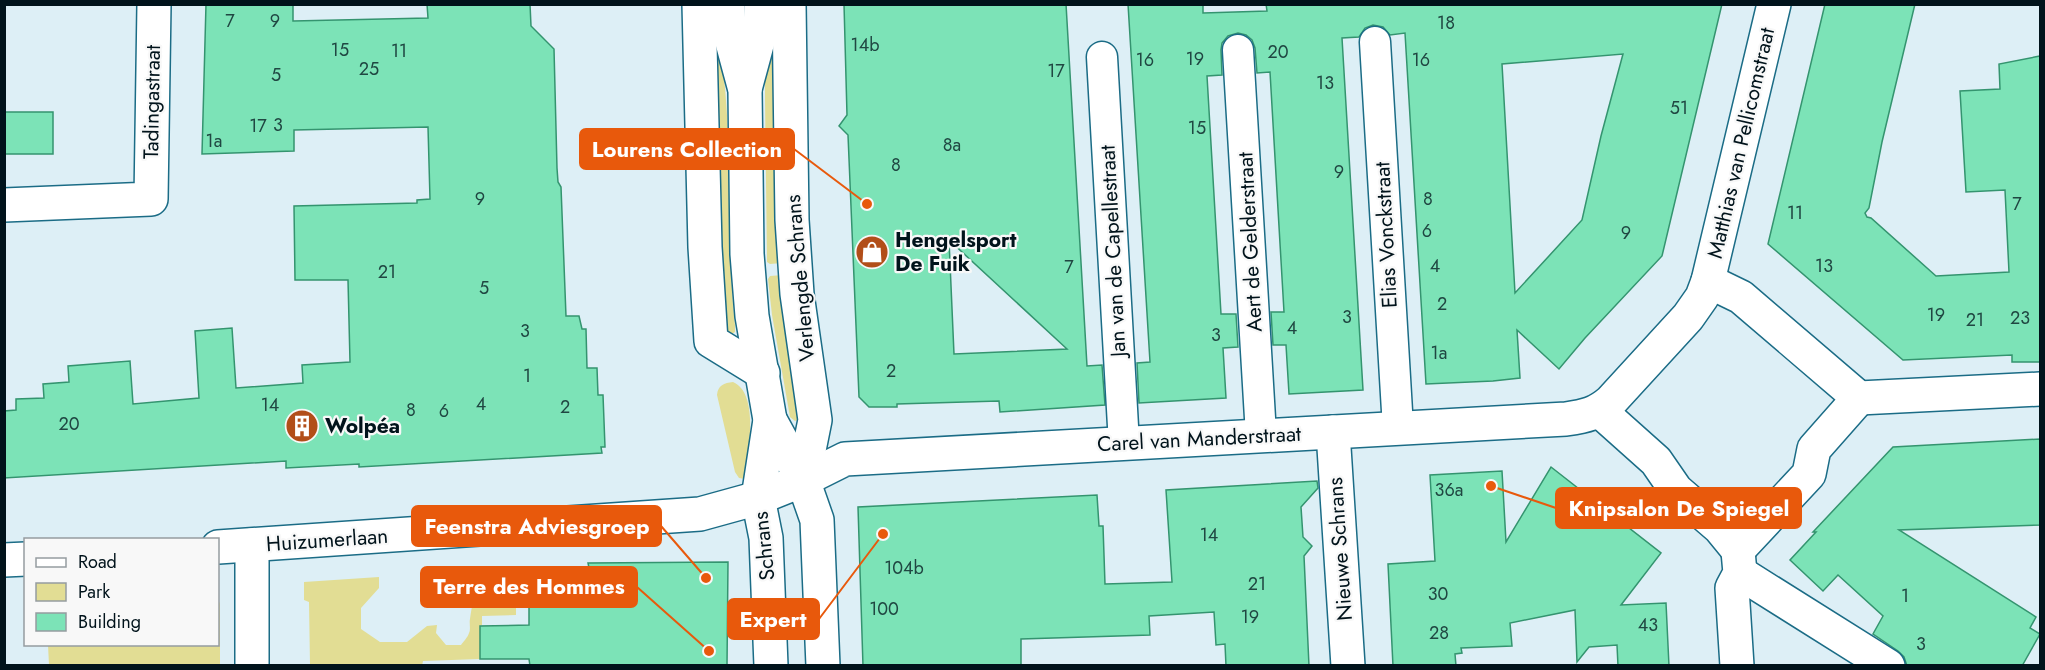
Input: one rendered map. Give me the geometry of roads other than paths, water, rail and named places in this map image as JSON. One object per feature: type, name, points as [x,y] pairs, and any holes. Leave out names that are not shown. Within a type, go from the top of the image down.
[{"type":"street","name":"Tadingastraat","points":[[4,205],[151,199],[154,4]]},
{"type":"street","points":[[699,4],[705,247],[711,341],[763,373]]},
{"type":"street","points":[[728,4],[729,32],[745,90],[748,276],[752,316],[770,420],[758,498]]},
{"type":"street","points":[[745,90],[761,30],[761,4]]},
{"type":"street","name":"Verlengde Schrans","points":[[789,4],[793,241],[797,294],[815,420],[803,480]]},
{"type":"street","name":"Matthias van Pellicomstraat","points":[[1708,281],[1774,4]]},
{"type":"street","name":"Elias Vonckstraat","points":[[1375,42],[1398,428]]},
{"type":"street","name":"Aert de Gelderstraat","points":[[1238,50],[1261,435]]},
{"type":"street","name":"Jan van de Capellestraat","points":[[1102,57],[1124,444]]},
{"type":"street","points":[[1888,666],[1739,561],[1720,528],[1676,490],[1656,461],[1600,411],[1688,317],[1702,297],[1708,281],[1741,297],[1859,399],[2040,389]]},
{"type":"street","points":[[1737,666],[1732,588],[1739,561],[1809,474],[1814,449],[1859,399]]},
{"type":"street","name":"Carel van Manderstraat","points":[[758,498],[803,480],[845,459],[1566,419],[1600,411]]},
{"type":"street","points":[[770,420],[803,480],[817,520],[824,666]]},
{"type":"street","name":"Nieuwe Schrans","points":[[1333,432],[1348,666]]},
{"type":"street","name":"Huizumerlaan","points":[[219,547],[700,514],[758,498]]},
{"type":"street","name":"Schrans","points":[[758,498],[766,538],[771,666]]},
{"type":"street","points":[[252,545],[252,666]]},
{"type":"street","points":[[4,560],[24,559]]},
{"type":"place","name":"Lourens Collection","points":[[867,204]]},
{"type":"place","name":"Hengelsport De Fuik","points":[[872,252]]},
{"type":"place","name":"Wolpéa","points":[[302,426]]},
{"type":"place","name":"Knipsalon De Spiegel","points":[[1491,486]]},
{"type":"place","name":"Expert","points":[[883,534]]},
{"type":"place","name":"Feenstra Adviesgroep","points":[[706,578]]},
{"type":"place","name":"Terre des Hommes","points":[[709,651]]}]
